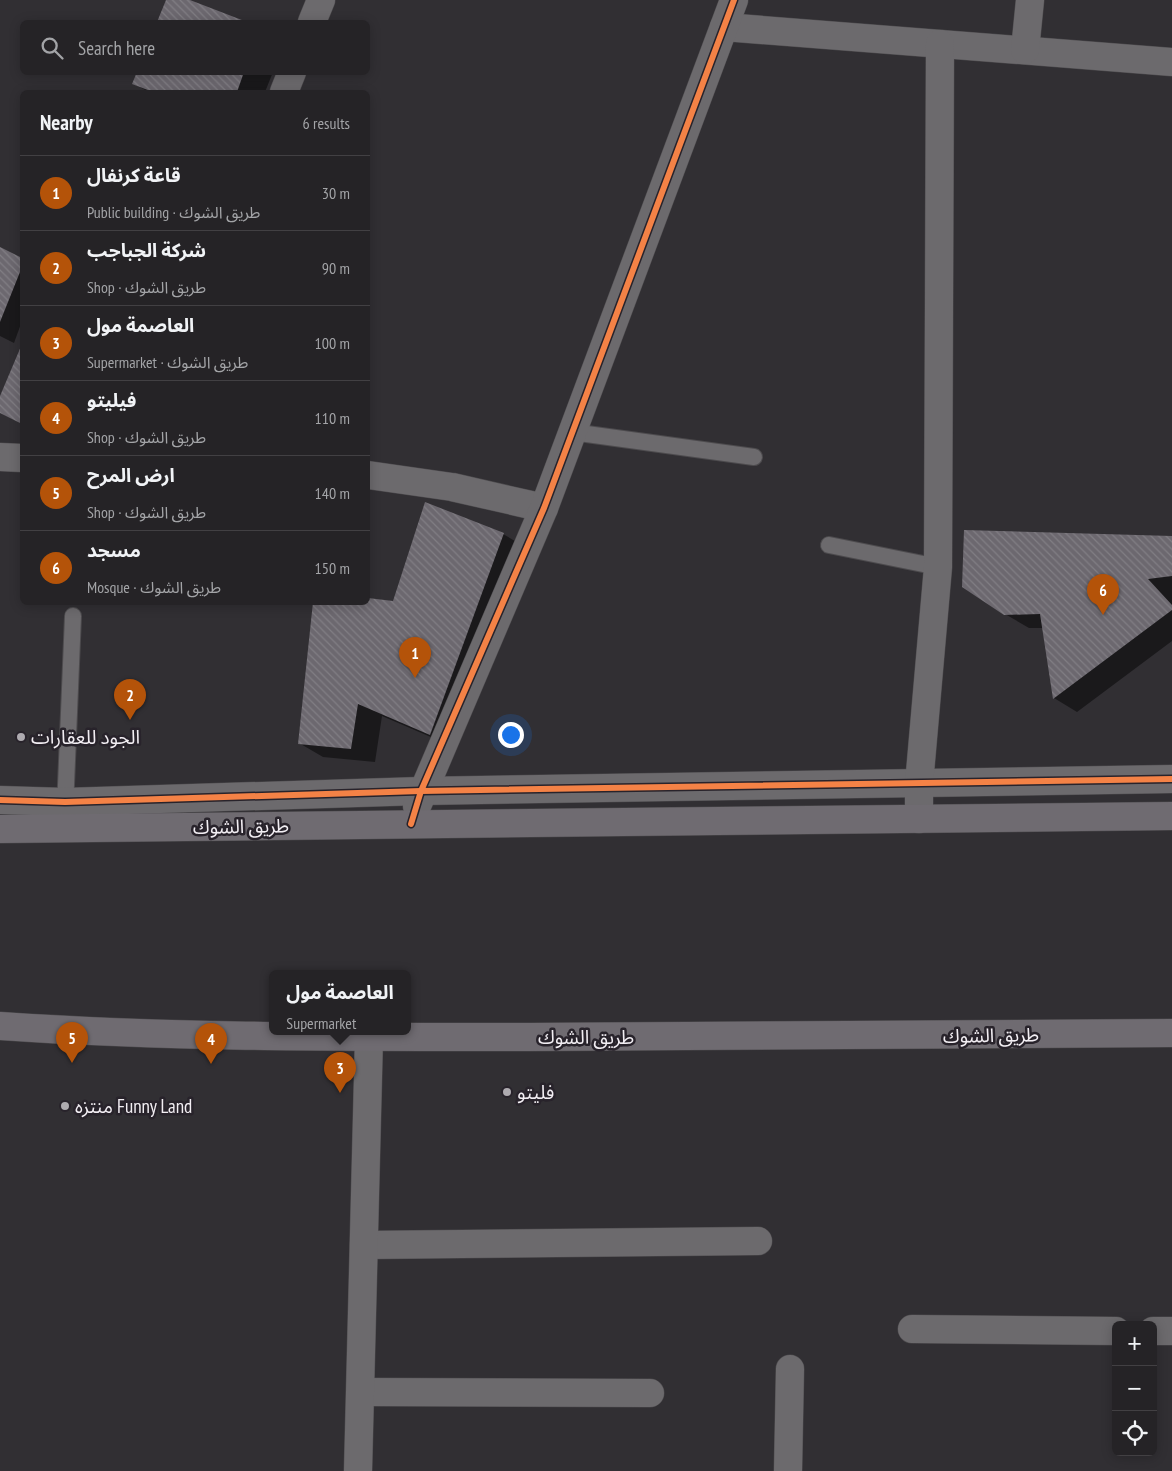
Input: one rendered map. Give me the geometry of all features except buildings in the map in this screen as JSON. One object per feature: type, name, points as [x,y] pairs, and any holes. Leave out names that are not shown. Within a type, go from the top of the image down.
[{"type":"main road","name":"طريق الشوك","points":[[0,829],[1172,816]]},
{"type":"main road","name":"طريق الشوك","points":[[0,1026],[160,1034],[369,1038],[856,1037],[1172,1033]]},
{"type":"street","points":[[313,20],[321,0]]},
{"type":"street","points":[[411,824],[422,791],[544,508],[734,0]]},
{"type":"street","points":[[1025,50],[1030,0]]},
{"type":"street","points":[[724,27],[1172,62]]},
{"type":"street","points":[[919,819],[919,784],[938,567],[940,44]]},
{"type":"street","points":[[285,90],[291,75]]},
{"type":"street","points":[[0,457],[20,458]]},
{"type":"street","points":[[370,475],[452,487],[544,508]]},
{"type":"street","points":[[0,800],[65,802],[422,791],[919,784],[1172,778]]},
{"type":"street","points":[[358,1471],[369,1038]]},
{"type":"street","points":[[364,1245],[758,1241]]},
{"type":"street","points":[[912,1329],[1112,1331]]},
{"type":"street","points":[[1157,1331],[1172,1331]]},
{"type":"street","points":[[788,1471],[790,1369]]},
{"type":"street","points":[[361,1392],[650,1393]]},
{"type":"lane","points":[[572,432],[754,457]]},
{"type":"lane","points":[[829,545],[938,567]]},
{"type":"lane","points":[[64,829],[73,616]]},
{"type":"cycle path","points":[[411,824],[421,791],[544,508],[734,0]]},
{"type":"cycle path","points":[[0,800],[65,802],[421,791],[1172,779]]},
{"type":"place","name":"مسجد","points":[[1103,615]]},
{"type":"place","name":"قاعة كرنفال","points":[[415,678]]},
{"type":"place","name":"شركة الجباجب","points":[[130,720]]},
{"type":"place","name":"الجود للعقارات","points":[[21,737]]},
{"type":"place","name":"ارض المرح","points":[[72,1063]]},
{"type":"place","name":"فيليتو","points":[[211,1064]]},
{"type":"place","name":"فليتو","points":[[507,1092]]},
{"type":"place","name":"العاصمة مول","points":[[340,1093]]},
{"type":"place","name":"منتزه Funny Land","points":[[65,1106]]}]
